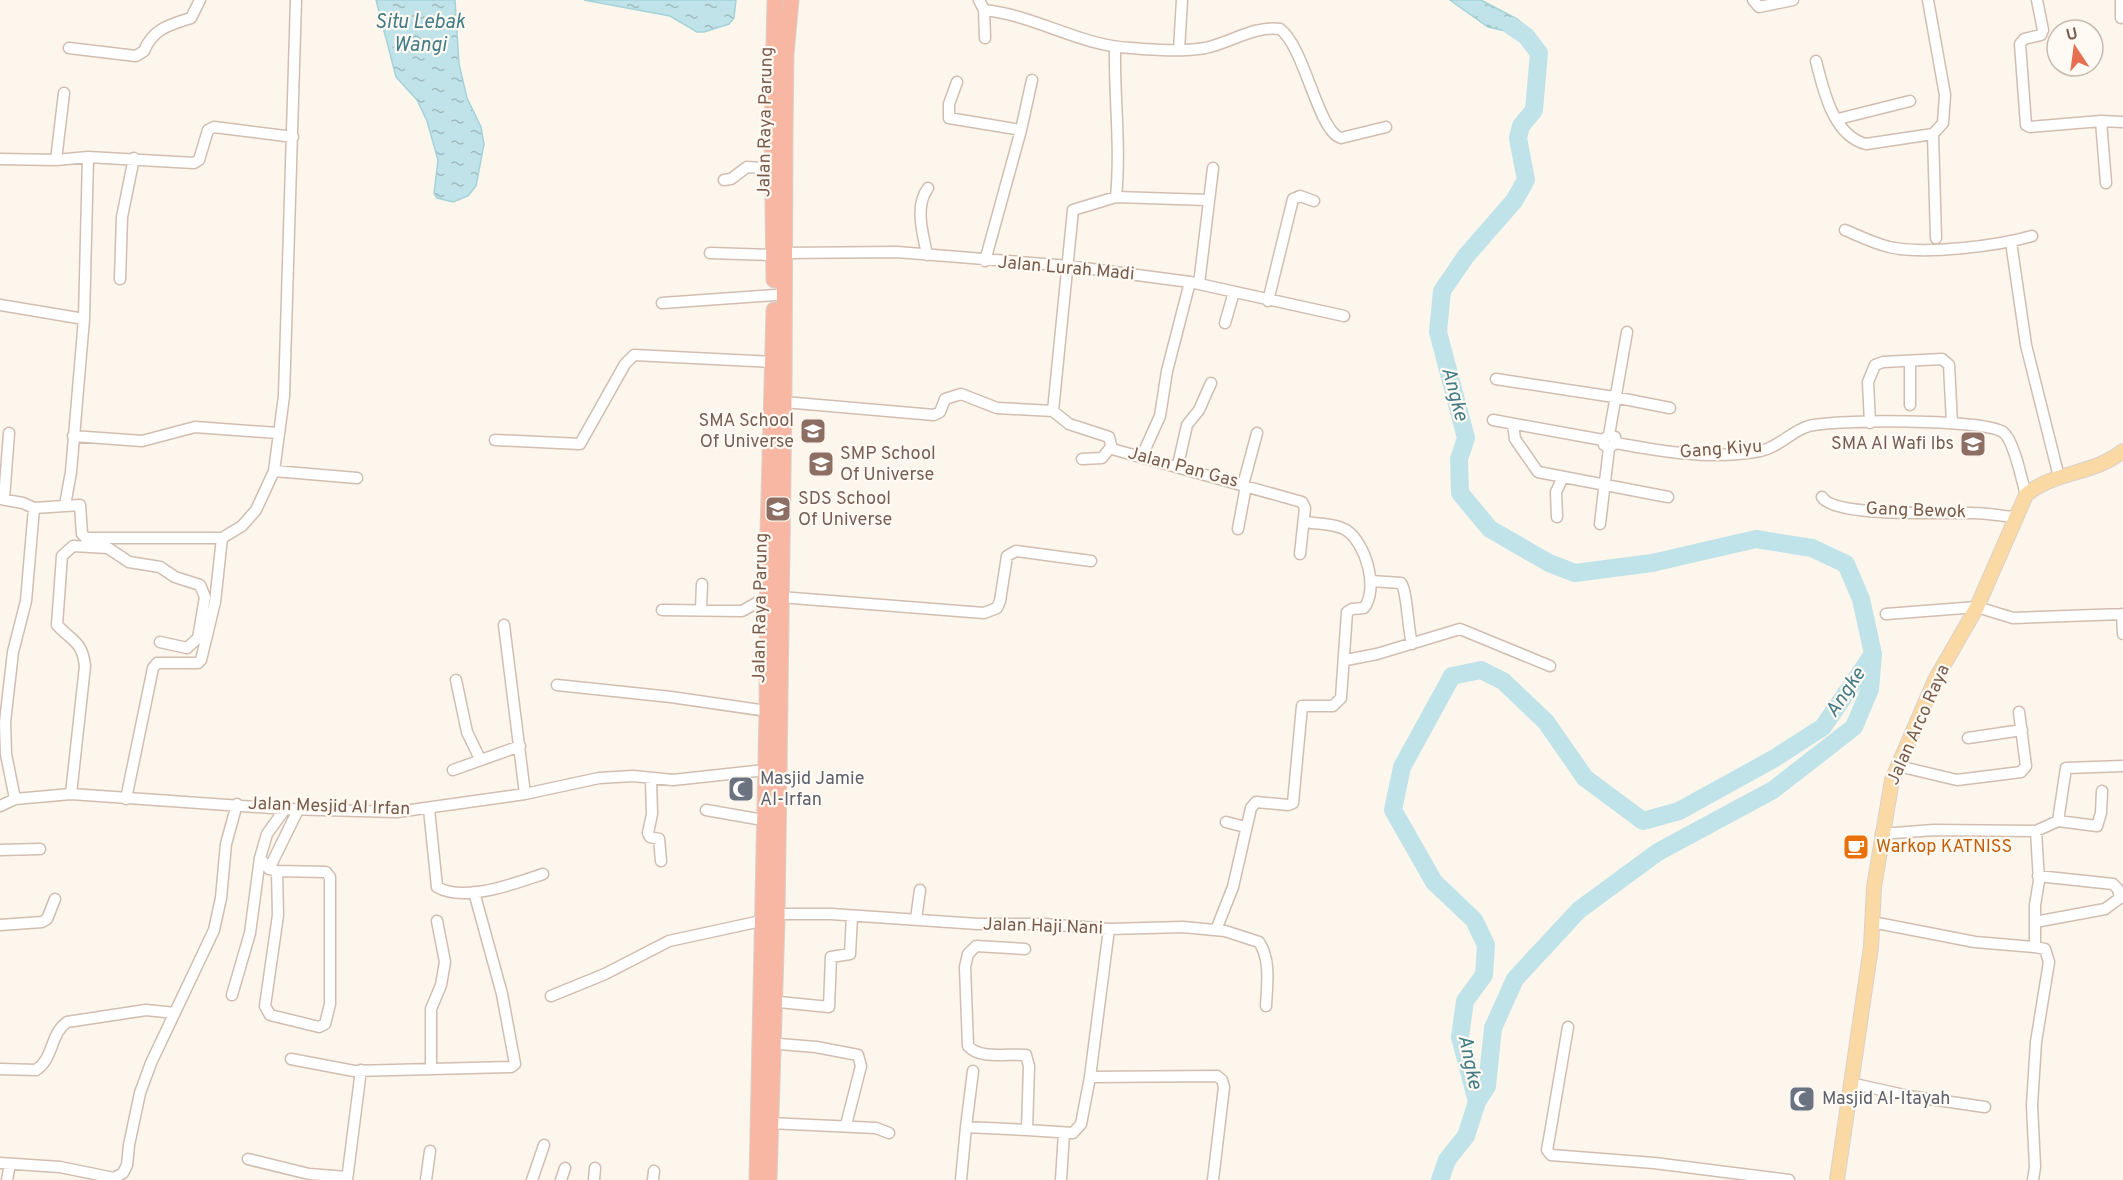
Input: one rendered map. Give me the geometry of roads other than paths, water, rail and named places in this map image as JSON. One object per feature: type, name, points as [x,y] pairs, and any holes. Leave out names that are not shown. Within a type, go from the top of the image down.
[{"type":"highway","name":"Jalan Raya Parung","points":[[757,1180],[767,1001],[777,913],[774,597],[768,533],[778,254],[775,0]]},
{"type":"highway","name":"Jalan Raya Parung","points":[[767,1001],[761,917],[763,820],[784,402],[773,169],[791,0]]},
{"type":"highway","name":"Jalan Raya Parung","points":[[765,1042],[769,1180]]},
{"type":"main road","points":[[2026,495],[2034,488],[2059,477],[2092,469],[2123,452]]},
{"type":"main road","name":"Jalan Arco Raya","points":[[1838,1180],[1850,1083],[1862,1018],[1881,834],[1892,780],[1935,680],[1977,606],[2026,495]]},
{"type":"street","points":[[69,48],[136,56],[144,51],[149,39],[165,26],[191,18],[200,0]]},
{"type":"street","points":[[9,433],[2,499],[34,508],[65,505],[81,507],[82,534],[86,538],[222,538],[242,526],[256,510],[274,471],[284,396],[296,0]]},
{"type":"street","points":[[1179,50],[1182,0]]},
{"type":"street","points":[[1753,0],[1759,7],[1764,8],[1793,0]]},
{"type":"street","points":[[1816,61],[1825,100],[1850,135],[1858,142],[1866,144],[1933,134],[1943,123],[1946,104],[1928,0]]},
{"type":"street","points":[[2037,0],[2043,30],[2041,35],[2024,39],[2020,44],[2026,125],[2030,127],[2101,121],[2123,122]]},
{"type":"street","points":[[2121,0],[2121,18]]},
{"type":"street","points":[[985,38],[981,5],[1087,41],[1115,47],[1179,50],[1227,43],[1265,28],[1280,28],[1293,43],[1326,124],[1335,135],[1341,138],[1386,127]]},
{"type":"street","points":[[1115,47],[1114,86],[1118,110],[1119,162],[1116,197]]},
{"type":"street","points":[[985,261],[1022,130],[1032,80]]},
{"type":"street","points":[[957,82],[949,104],[949,118],[1022,130]]},
{"type":"street","points":[[56,160],[64,93]]},
{"type":"street","points":[[1838,119],[1910,101]]},
{"type":"street","points":[[2101,121],[2106,183]]},
{"type":"street","points":[[0,159],[56,160],[88,157],[194,163],[199,160],[208,130],[214,126],[293,137]]},
{"type":"street","points":[[1933,134],[1936,237]]},
{"type":"street","points":[[65,505],[71,472],[84,319],[88,157]]},
{"type":"street","points":[[120,279],[122,217],[134,158]]},
{"type":"street","points":[[724,180],[731,179],[747,167],[773,169]]},
{"type":"street","points":[[1142,456],[1160,416],[1167,371],[1194,283],[1213,168]]},
{"type":"street","points":[[927,255],[920,206],[922,196],[928,188]]},
{"type":"street","points":[[1268,301],[1293,199],[1300,196],[1314,201]]},
{"type":"street","points":[[1053,411],[1073,210],[1116,197],[1208,200]]},
{"type":"street","points":[[1845,230],[1872,242],[1901,249],[2010,242],[2032,236]]},
{"type":"street","points":[[2010,242],[2026,345],[2059,477]]},
{"type":"street","name":"Jalan Lurah Madi","points":[[710,253],[897,252],[985,261],[1069,266],[1194,283],[1344,316]]},
{"type":"street","points":[[1102,284],[1104,272]]},
{"type":"street","points":[[1225,323],[1234,292]]},
{"type":"street","points":[[662,303],[775,295]]},
{"type":"street","points":[[0,305],[84,319]]},
{"type":"street","points":[[1600,524],[1614,397],[1627,332]]},
{"type":"street","points":[[495,440],[580,444],[625,364],[634,355],[773,362]]},
{"type":"street","points":[[1870,423],[1868,382],[1870,371],[1875,365],[1883,362],[1942,359],[1949,365],[1952,423]]},
{"type":"street","points":[[1910,361],[1910,405]]},
{"type":"street","points":[[1496,379],[1670,408]]},
{"type":"street","points":[[1178,465],[1187,425],[1199,410],[1211,383]]},
{"type":"street","name":"Jalan Pan Gas","points":[[784,402],[934,415],[940,412],[945,399],[961,394],[997,408],[1053,411],[1069,424],[1109,437],[1110,448],[1178,465],[1302,502],[1305,508],[1304,522]]},
{"type":"street","name":"Gang Kiyu","points":[[1493,420],[1693,455],[1762,451],[1797,430],[1817,424],[1952,423],[1990,428],[2001,431],[2009,438],[2026,495]]},
{"type":"street","points":[[1513,424],[1515,438],[1538,472],[1556,492]]},
{"type":"street","points":[[73,436],[142,441],[195,427],[278,433]]},
{"type":"street","points":[[1238,529],[1257,434]]},
{"type":"street","points":[[1082,459],[1102,458],[1110,448]]},
{"type":"street","points":[[274,471],[357,478]]},
{"type":"street","points":[[1538,472],[1668,497]]},
{"type":"street","points":[[1557,517],[1556,492],[1563,477]]},
{"type":"street","name":"Gang Bewok","points":[[1822,497],[1833,506],[1859,510],[1975,513],[2015,517]]},
{"type":"street","points":[[15,799],[6,754],[4,722],[9,673],[27,590],[34,508]]},
{"type":"street","points":[[1216,930],[1233,887],[1251,808],[1256,802],[1288,806],[1293,803],[1302,706],[1333,706],[1341,698],[1346,660],[1347,612],[1367,606],[1371,580],[1365,558],[1349,532],[1339,527],[1304,522],[1300,554]]},
{"type":"street","points":[[126,799],[155,665],[198,663],[201,660],[215,602],[222,538]]},
{"type":"street","points":[[71,795],[85,666],[83,651],[77,641],[57,625],[62,556],[67,550],[73,546],[108,548],[129,562],[160,567],[175,577],[200,585],[205,597],[198,638],[187,648],[160,642]]},
{"type":"street","points":[[662,610],[742,611],[774,597],[984,613],[997,609],[1007,556],[1010,553],[1016,551],[1091,561]]},
{"type":"street","points":[[1371,580],[1401,583],[1405,588],[1406,621],[1412,644]]},
{"type":"street","points":[[701,609],[702,584]]},
{"type":"street","points":[[1886,614],[1977,606],[2013,618],[2122,614],[2123,634]]},
{"type":"street","points":[[504,626],[525,794]]},
{"type":"street","points":[[1346,660],[1412,644],[1460,629],[1550,666]]},
{"type":"street","points":[[456,680],[467,732],[480,759]]},
{"type":"street","points":[[557,686],[671,697],[767,711]]},
{"type":"street","points":[[1898,766],[1957,780],[2021,772],[2026,766],[2019,712]]},
{"type":"street","points":[[1968,738],[2022,730]]},
{"type":"street","points":[[453,770],[520,746]]},
{"type":"street","points":[[2058,821],[2066,768],[2123,766]]},
{"type":"street","name":"Jalan Mesjid Al Irfan","points":[[0,806],[15,799],[71,795],[237,804],[298,810],[398,812],[525,794],[599,778],[633,776],[651,780],[674,780],[765,770]]},
{"type":"street","points":[[651,780],[652,814],[648,832],[650,837],[659,839],[661,861]]},
{"type":"street","points":[[1881,834],[1934,830],[2036,831],[2058,821],[2097,826],[2101,813],[2102,791]]},
{"type":"street","points":[[7,1180],[5,1163],[60,1167],[114,1178],[123,1173],[127,1164],[132,1124],[140,1093],[214,930],[221,898],[226,844],[237,804]]},
{"type":"street","points":[[232,995],[250,933],[260,858],[267,834],[285,809]]},
{"type":"street","points":[[429,809],[437,887],[451,893],[474,892],[502,887],[543,874]]},
{"type":"street","points":[[260,858],[273,870],[329,875],[330,1004],[328,1016],[319,1028],[270,1015],[266,1009],[278,915],[273,870],[298,810]]},
{"type":"street","points":[[706,810],[763,820]]},
{"type":"street","points":[[1226,822],[1245,827]]},
{"type":"street","points":[[2035,947],[2038,876],[2036,831]]},
{"type":"street","points":[[0,850],[40,849]]},
{"type":"street","points":[[2035,922],[2105,909],[2121,898],[2118,889],[2113,884],[2038,876]]},
{"type":"street","points":[[916,920],[920,890]]},
{"type":"street","points":[[291,1059],[317,1062],[348,1070],[512,1066],[516,1062],[474,892]]},
{"type":"street","points":[[0,925],[42,922],[47,919],[56,899]]},
{"type":"street","name":"Jalan Haji Nani","points":[[551,996],[605,974],[669,941],[777,913],[1109,929],[1183,927],[1216,930],[1258,942],[1264,950],[1266,1006]]},
{"type":"street","points":[[767,1001],[828,1007],[831,957],[850,954],[852,916]]},
{"type":"street","points":[[431,1068],[431,1009],[441,985],[444,962],[437,921]]},
{"type":"street","points":[[1872,922],[1975,942],[2045,949],[2049,962],[2036,1041],[2032,1105],[2035,1167],[2033,1180]]},
{"type":"street","points":[[966,1127],[1064,1133],[1078,1130],[1090,1077],[1109,929]]},
{"type":"street","points":[[1025,949],[976,946],[968,954],[965,967],[968,1046],[973,1052],[1026,1055],[1029,1060],[1027,1130]]},
{"type":"street","points":[[0,1069],[36,1070],[48,1054],[58,1029],[68,1022],[146,1010],[175,1013]]},
{"type":"street","points":[[1568,1027],[1547,1150],[1551,1155],[1654,1163],[1789,1180]]},
{"type":"street","points":[[765,1042],[816,1047],[858,1055],[861,1066],[846,1125]]},
{"type":"street","points":[[248,1159],[309,1174],[347,1178],[361,1070]]},
{"type":"street","points":[[962,1180],[973,1071]]},
{"type":"street","points":[[1090,1077],[1217,1076],[1222,1080],[1224,1087],[1213,1180]]},
{"type":"street","points":[[1850,1083],[1909,1096],[1985,1107]]},
{"type":"street","points":[[769,1123],[846,1125],[876,1128],[889,1133]]},
{"type":"street","points":[[1061,1180],[1064,1133]]},
{"type":"street","points":[[532,1180],[544,1145]]},
{"type":"street","points":[[426,1180],[430,1151]]},
{"type":"street","points":[[561,1180],[565,1168]]},
{"type":"street","points":[[594,1180],[595,1168]]},
{"type":"water","name":"Situ Lebak Wangi","points":[[376,0],[455,0],[459,64],[467,98],[481,127],[484,144],[476,186],[468,196],[453,202],[437,198],[434,193],[438,160],[427,121],[417,100],[396,77]]},
{"type":"water","points":[[584,0],[736,0],[734,18],[729,24],[697,32],[670,16]]},
{"type":"water","points":[[1450,0],[1481,0],[1517,19],[1534,33],[1525,44],[1510,32],[1488,27]]},
{"type":"waterway","name":"Angke","points":[[1440,1180],[1447,1160],[1466,1136],[1477,1102],[1460,1037],[1465,1001],[1484,975],[1486,945],[1474,920],[1434,882],[1393,810],[1402,767],[1452,676],[1481,670],[1503,681],[1546,722],[1585,778],[1643,821],[1679,811],[1775,758],[1823,727],[1873,654],[1861,599],[1846,564],[1812,548],[1756,539],[1652,563],[1575,573],[1549,563],[1490,529],[1460,493],[1459,459],[1466,438],[1438,332],[1442,291],[1466,256],[1514,201],[1526,180],[1518,138],[1521,126],[1534,110],[1539,53],[1526,36],[1511,26]]},
{"type":"waterway","points":[[1477,1102],[1487,1086],[1493,1028],[1515,979],[1579,910],[1658,852],[1773,790],[1854,727],[1870,689],[1873,655]]},
{"type":"place","name":"SMA School Of Universe","points":[[813,431]]},
{"type":"place","name":"SMA Al Wafi Ibs","points":[[1973,444]]},
{"type":"place","name":"SMP School Of Universe","points":[[821,464]]},
{"type":"place","name":"SDS School Of Universe","points":[[778,509]]},
{"type":"place","name":"Masjid Jamie Al-Irfan","points":[[741,789]]},
{"type":"place","name":"Warkop KATNISS","points":[[1856,847]]},
{"type":"place","name":"Masjid Al-Itayah","points":[[1802,1099]]}]
